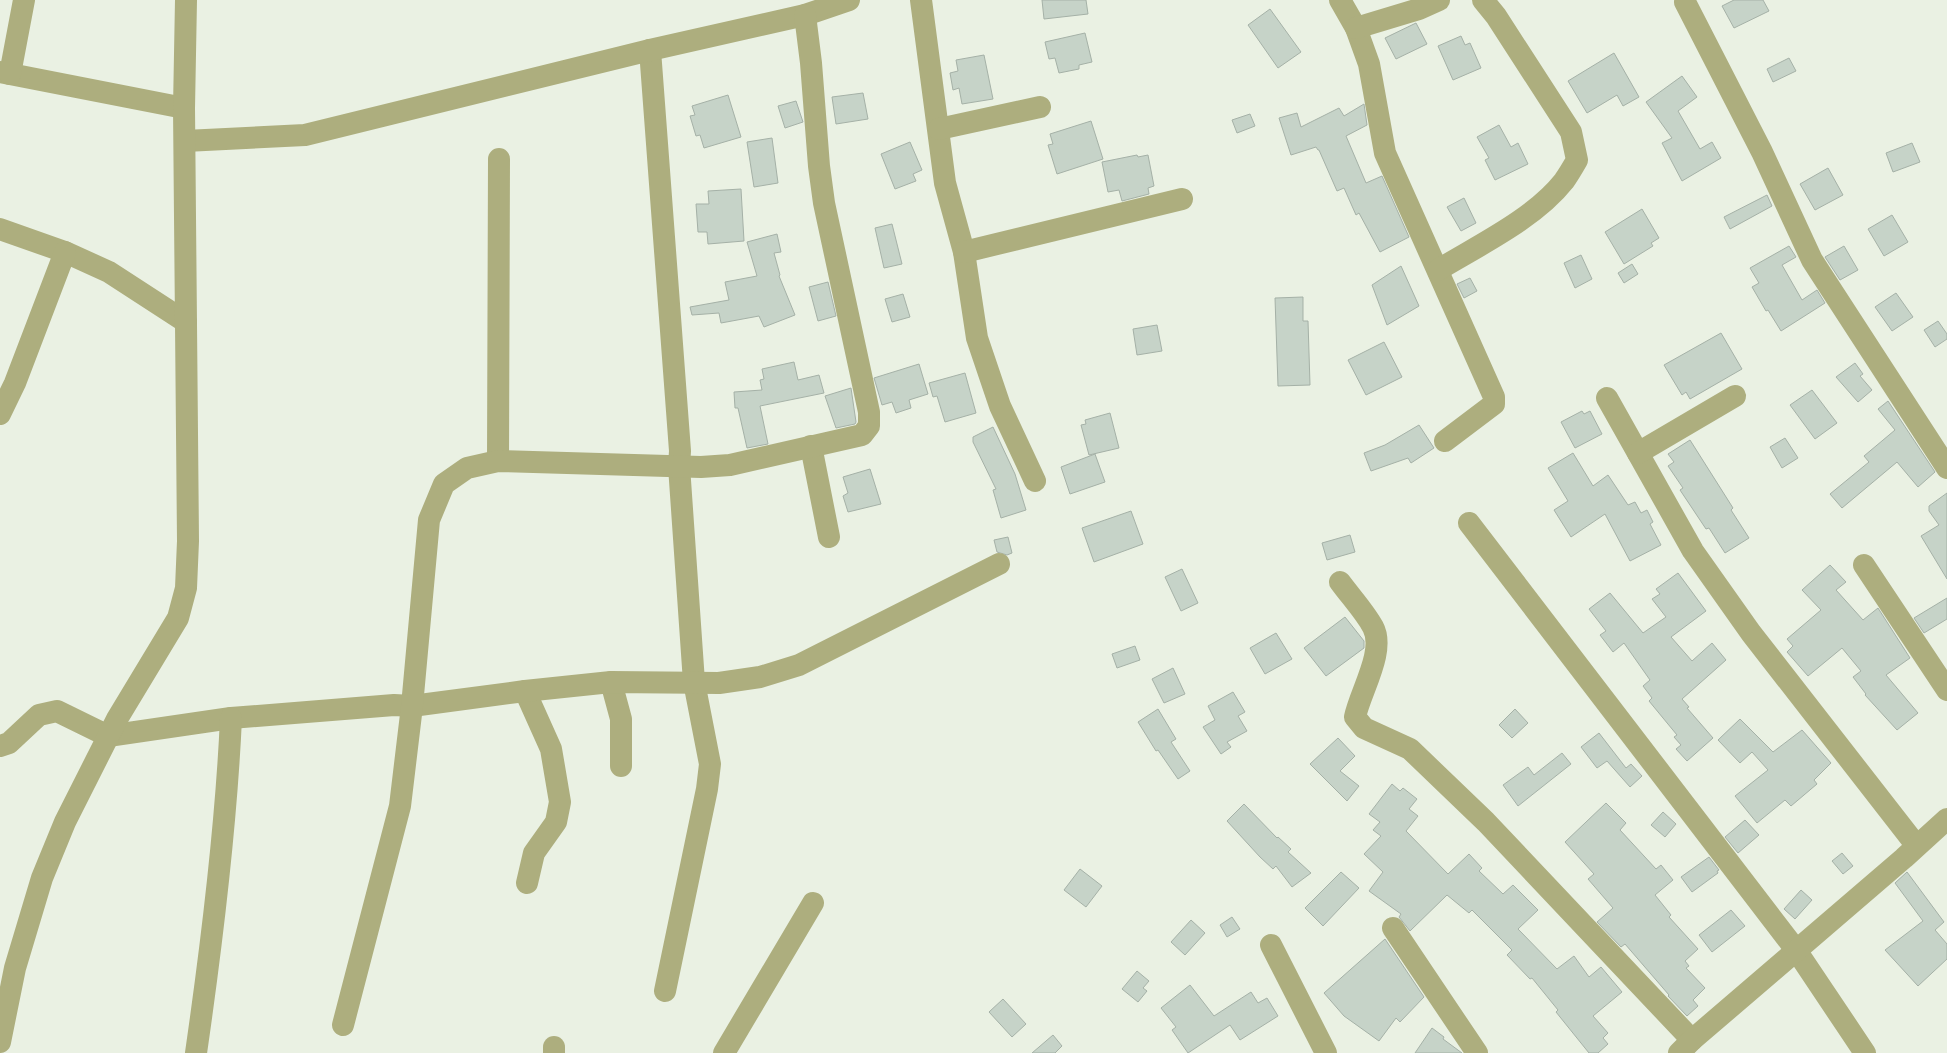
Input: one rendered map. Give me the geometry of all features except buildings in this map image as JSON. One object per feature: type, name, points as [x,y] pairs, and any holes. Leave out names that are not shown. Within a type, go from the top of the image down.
[{"type":"street","points":[[24,0],[5,73],[184,108]]},
{"type":"street","points":[[0,1042],[14,968],[42,878],[65,822],[108,736],[178,618],[186,588],[188,541],[184,108],[186,0]]},
{"type":"street","points":[[185,142],[305,136],[650,50],[805,15],[849,0]]},
{"type":"street","points":[[921,0],[945,183],[964,252],[977,338],[1000,406],[1035,481]]},
{"type":"street","points":[[1340,0],[1356,28],[1369,64],[1385,153],[1494,397],[1494,404],[1445,440]]},
{"type":"street","points":[[1356,28],[1419,9],[1439,0]]},
{"type":"street","points":[[1438,270],[1510,226],[1543,203],[1564,181],[1577,160],[1571,132],[1496,16],[1483,0]]},
{"type":"street","points":[[1685,2],[1762,152],[1812,260],[1947,468]]},
{"type":"street","points":[[343,1025],[400,806],[412,706],[429,520],[444,484],[467,468],[498,461],[679,466],[701,468],[730,465],[862,435],[869,426],[869,412],[824,203],[819,166],[811,63],[805,15]]},
{"type":"street","points":[[650,50],[679,443],[679,466],[694,682],[710,764],[707,789],[664,991]]},
{"type":"street","points":[[939,129],[1040,107]]},
{"type":"street","points":[[498,461],[499,159]]},
{"type":"street","points":[[964,252],[1182,199]]},
{"type":"street","points":[[0,229],[65,252],[110,272],[186,322]]},
{"type":"street","points":[[0,414],[15,383],[65,252]]},
{"type":"street","points":[[1638,453],[1735,396]]},
{"type":"street","points":[[1608,398],[1692,552],[1751,633],[1916,845]]},
{"type":"street","points":[[811,446],[829,537]]},
{"type":"street","points":[[1469,523],[1796,950],[1865,1053]]},
{"type":"street","points":[[0,746],[9,743],[39,714],[57,711],[108,736],[231,718],[412,706],[525,691],[611,682],[719,682],[760,677],[799,665],[999,564]]},
{"type":"street","points":[[1864,565],[1947,690]]},
{"type":"street","points":[[1340,582],[1374,629],[1377,652],[1358,702],[1355,716],[1364,728],[1410,749],[1486,822],[1685,1046],[1904,858],[1916,845],[1947,818]]},
{"type":"street","points":[[611,682],[621,719],[621,766]]},
{"type":"street","points":[[525,691],[551,749],[560,802],[556,822],[534,853],[526,883]]},
{"type":"street","points":[[196,1053],[209,963],[228,782],[231,718]]},
{"type":"street","points":[[724,1053],[813,903]]},
{"type":"street","points":[[1393,928],[1477,1053]]},
{"type":"street","points":[[1271,945],[1326,1053]]}]
